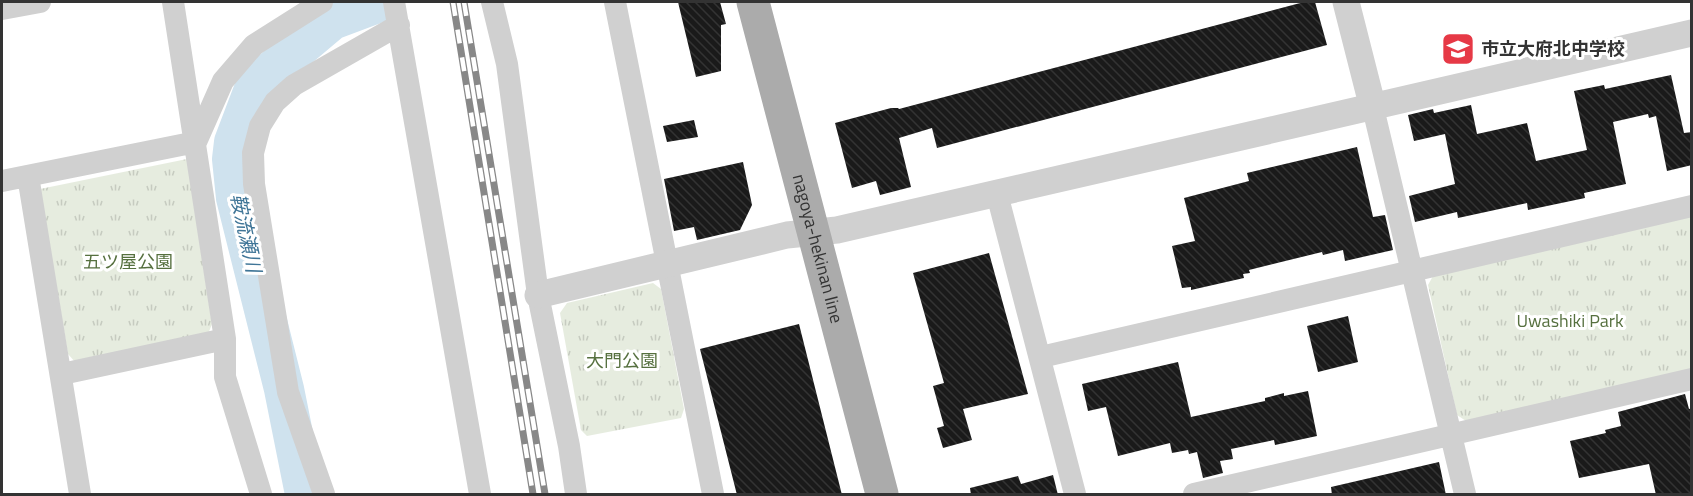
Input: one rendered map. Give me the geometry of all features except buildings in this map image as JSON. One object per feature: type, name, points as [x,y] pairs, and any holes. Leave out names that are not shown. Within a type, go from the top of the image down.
[{"type":"main road","name":"nagoya-hekinan line","points":[[753,2],[882,495]]},
{"type":"street","points":[[2,9],[40,2]]},
{"type":"street","points":[[172,2],[196,142],[225,339],[225,377],[261,495]]},
{"type":"street","points":[[196,142],[223,81],[254,45],[322,2]]},
{"type":"street","points":[[492,2],[507,64],[538,295],[569,446],[576,495]]},
{"type":"street","points":[[615,2],[713,495]]},
{"type":"street","points":[[1346,2],[1413,270],[1465,495]]},
{"type":"street","points":[[324,495],[288,392],[254,184],[253,153],[260,126],[275,102],[294,85],[397,15],[480,495]]},
{"type":"street","points":[[538,295],[787,236],[837,230],[997,194],[1692,33]]},
{"type":"street","points":[[2,181],[196,142]]},
{"type":"street","points":[[28,176],[80,495]]},
{"type":"street","points":[[997,194],[1075,495]]},
{"type":"street","points":[[1041,357],[1692,206]]},
{"type":"street","points":[[62,374],[225,339]]},
{"type":"street","points":[[1194,495],[1692,379]]},
{"type":"green space","name":"五ツ屋公園","points":[[187,159],[212,324],[208,334],[75,362],[68,354],[40,189]]},
{"type":"green space","name":"Uwashiki Park","points":[[1691,216],[1691,370],[1466,421],[1457,415],[1428,285],[1433,276]]},
{"type":"green space","name":"大門公園","points":[[653,283],[661,289],[684,409],[681,418],[587,436],[581,430],[560,313],[567,303]]},
{"type":"waterway","name":"鞍流瀬川","points":[[305,494],[284,389],[236,198],[232,159],[234,142],[256,84],[332,20],[380,2]]},
{"type":"railway","points":[[453,2],[533,494]]},
{"type":"railway","points":[[464,2],[545,494]]},
{"type":"place","name":"市立大府北中学校","points":[[1458,49]]}]
